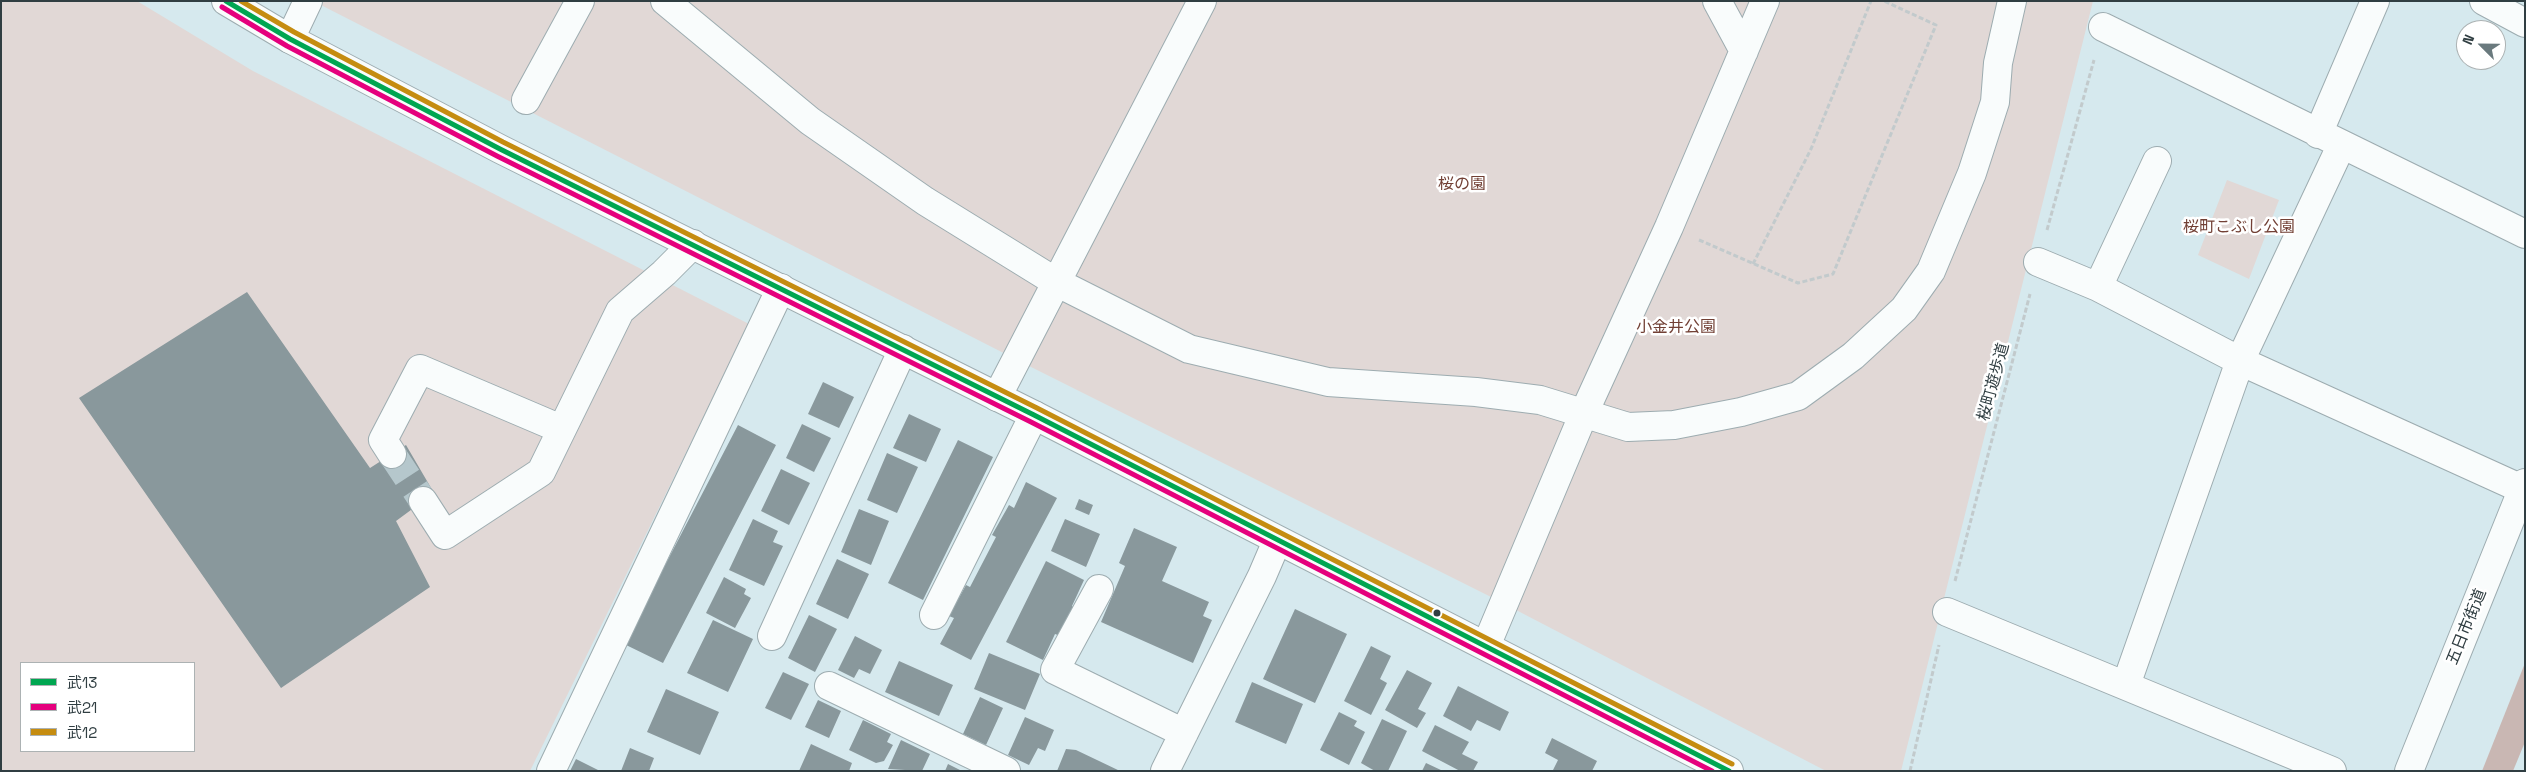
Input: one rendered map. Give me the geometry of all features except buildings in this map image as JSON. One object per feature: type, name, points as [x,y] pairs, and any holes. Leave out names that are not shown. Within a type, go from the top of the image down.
[{"type":"street","points":[[226,1],[290,39],[500,149],[1034,415],[1728,771]]},
{"type":"street","points":[[290,39],[308,1]]},
{"type":"street","points":[[526,100],[580,1]]},
{"type":"street","points":[[665,1],[810,121],[924,201],[1056,282],[1189,349],[1328,382],[1476,392],[1540,400],[1628,427],[1674,426],[1741,412],[1798,396],[1853,356],[1904,309],[1931,271],[1972,173],[1996,102],[1998,63],[2012,1]]},
{"type":"street","points":[[997,397],[1202,1]]},
{"type":"street","points":[[1717,1],[1744,51]]},
{"type":"street","points":[[1486,646],[1584,413],[1669,227],[1764,1]]},
{"type":"street","points":[[2126,685],[2240,361],[2330,140],[2375,1]]},
{"type":"street","points":[[2484,1],[2525,23]]},
{"type":"street","points":[[2103,27],[2525,234]]},
{"type":"street","points":[[2098,287],[2156,161]]},
{"type":"street","points":[[423,501],[445,535],[541,472],[620,312],[693,244]]},
{"type":"street","points":[[2038,262],[2098,287],[2240,361],[2523,486]]},
{"type":"street","points":[[551,771],[781,288]]},
{"type":"street","points":[[772,636],[903,349]]},
{"type":"street","points":[[392,454],[383,440],[420,369],[562,429]]},
{"type":"street","points":[[934,615],[1034,415]]},
{"type":"street","name":"五日市街道","points":[[2409,771],[2523,486]]},
{"type":"street","points":[[1165,771],[1262,576],[1277,541]]},
{"type":"street","points":[[1099,589],[1055,670],[1184,734]]},
{"type":"street","points":[[1947,612],[2332,771]]},
{"type":"street","points":[[829,686],[1006,771]]},
{"type":"path","points":[[1753,264],[1811,149],[1871,1]]},
{"type":"path","points":[[1669,227],[1798,283],[1833,274],[1936,24],[1884,1]]},
{"type":"path","name":"桜町遊歩道","points":[[1910,771],[1947,612],[2038,262],[2103,27]]},
{"type":"green space","points":[[1,1],[137,1],[253,71],[749,324],[530,771],[1,771]]},
{"type":"green space","name":"小金井公園","points":[[313,1],[2093,1],[1901,771],[1826,771],[1491,597],[1033,368]]},
{"type":"green space","name":"桜町こぶし公園","points":[[2227,180],[2279,200],[2249,279],[2198,255]]},
{"type":"shaded area","points":[[2525,663],[2525,742],[2513,771],[2482,771]]},
{"type":"tunnel","points":[[392,454],[423,501]]},
{"type":"transit line","name":"武13","points":[[226,1],[290,39],[500,149],[1034,415],[1729,771]]},
{"type":"transit line","name":"武12","points":[[241,1],[294,32],[503,142],[1037,408],[1732,764]]},
{"type":"transit line","name":"武21","points":[[222,7],[287,46],[497,156],[1031,422],[1712,771]]},
{"type":"park label","name":"桜の園","points":[[1462,185]]}]
